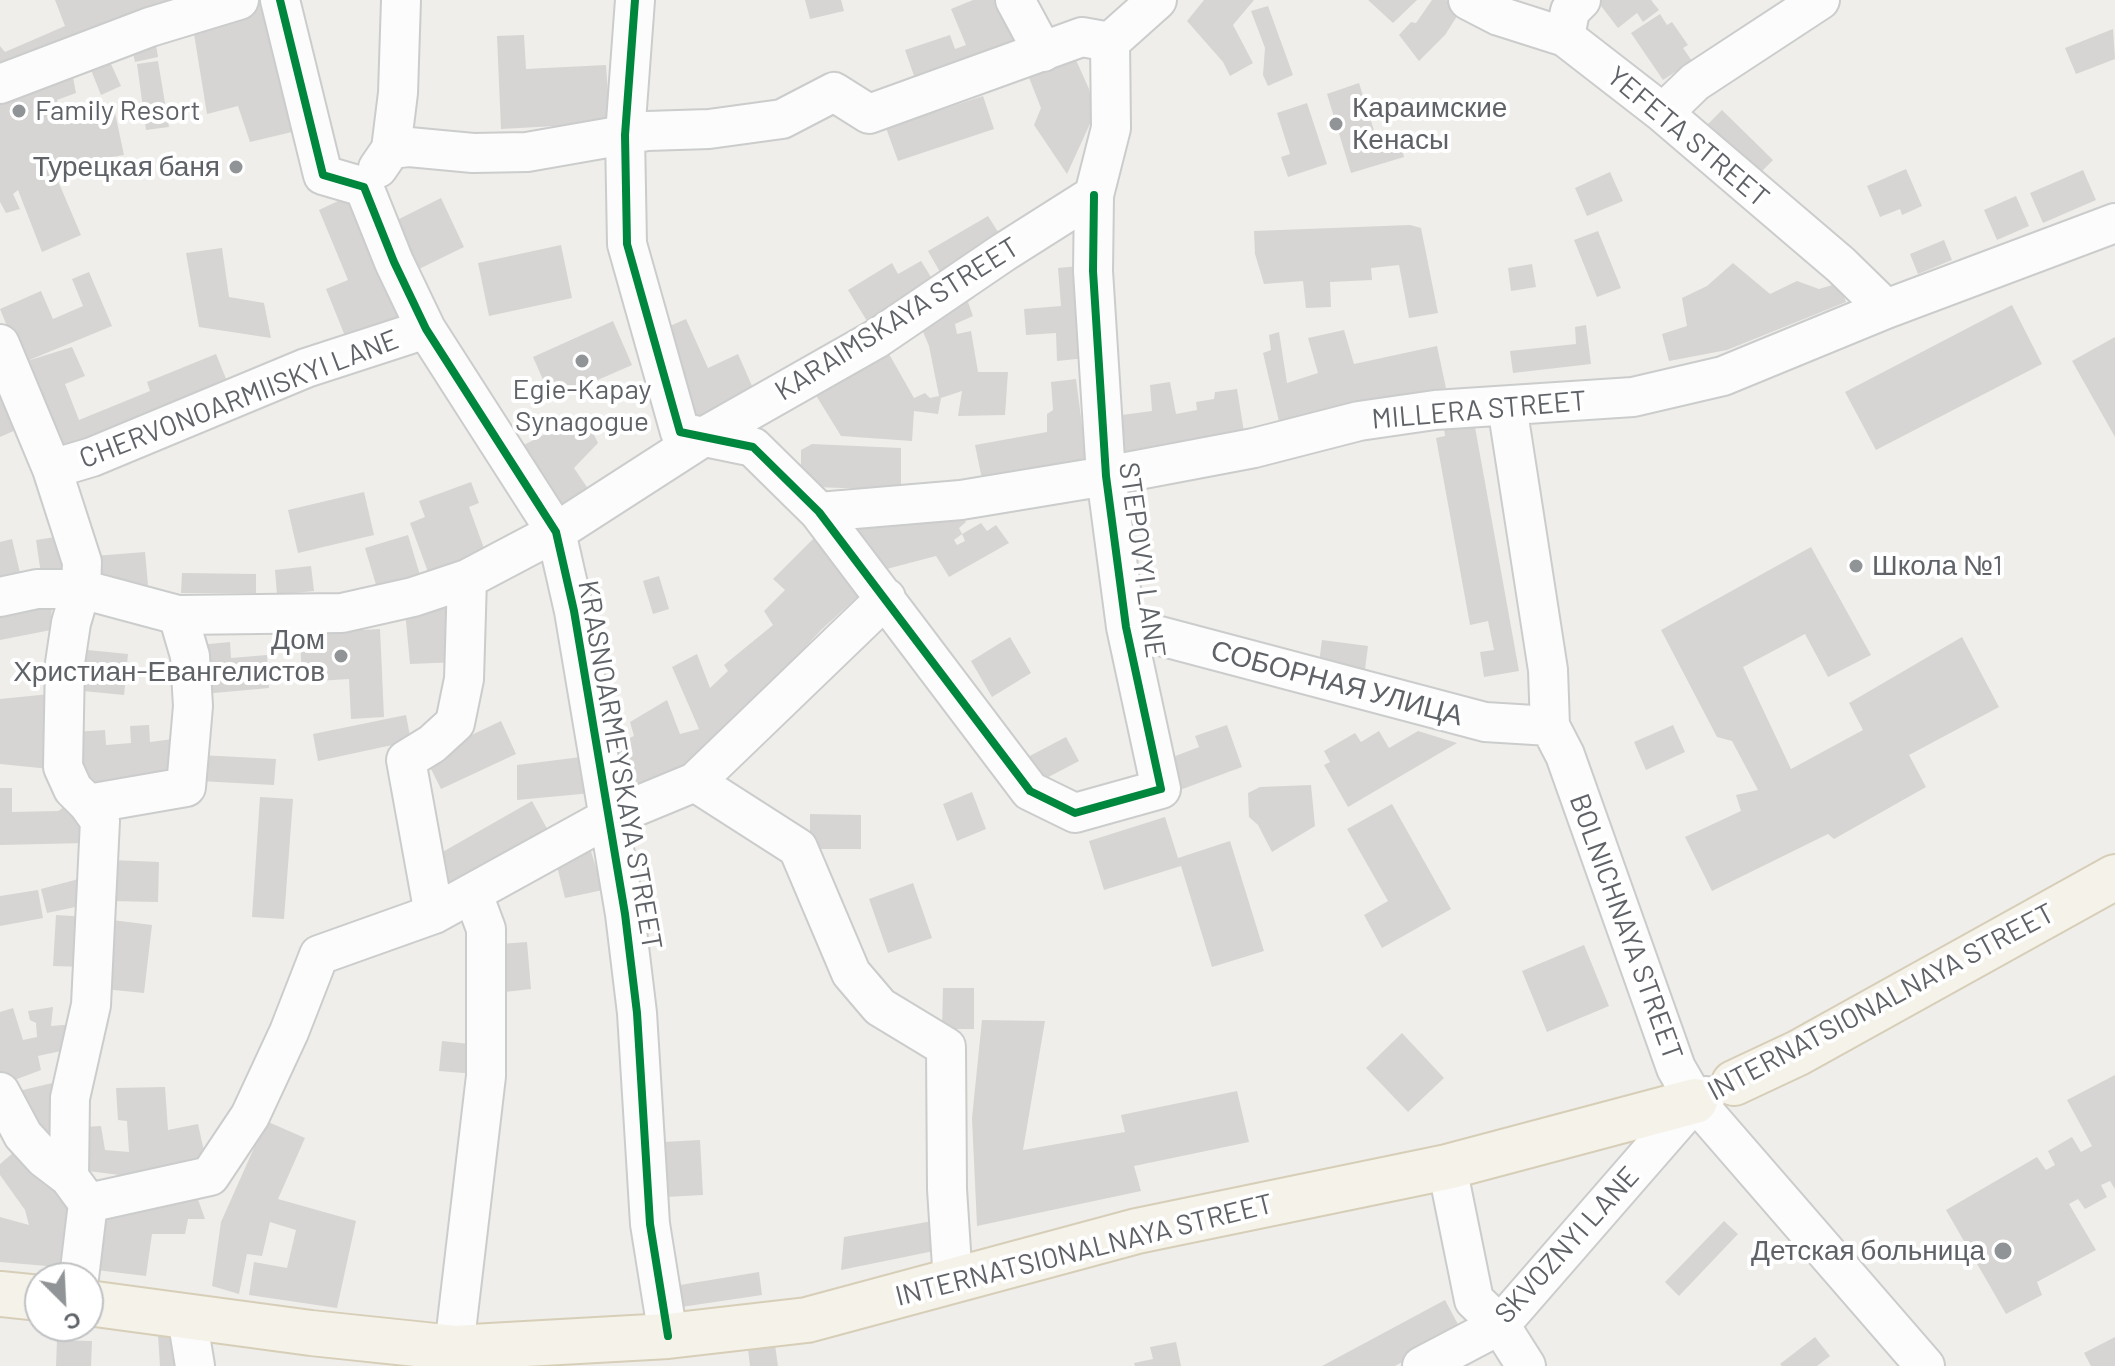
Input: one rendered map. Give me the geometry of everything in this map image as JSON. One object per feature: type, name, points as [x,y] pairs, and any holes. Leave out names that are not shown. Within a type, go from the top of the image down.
[{"type":"main road","name":"INTERNATSIONALNAYA STREET","points":[[1734,1083],[1798,1053],[2115,877]]},
{"type":"main road","name":"INTERNATSIONALNAYA STREET","points":[[104,1305],[454,1348],[668,1336],[807,1320],[1137,1231],[1447,1167],[1695,1101]]},
{"type":"main road","points":[[0,1294],[24,1296]]},
{"type":"street","points":[[0,84],[150,27],[239,0]]},
{"type":"street","points":[[280,0],[323,175],[364,187],[391,149],[398,93],[401,0]]},
{"type":"street","points":[[0,1092],[23,1135],[79,1190],[210,1176],[250,1116],[289,1032],[319,955],[434,914],[608,818],[695,782],[886,598],[819,512],[753,447],[680,432],[627,244],[625,135],[635,0]]},
{"type":"street","points":[[1015,0],[1043,52]]},
{"type":"street","points":[[1094,195],[1111,128],[1110,42],[1157,0]]},
{"type":"street","name":"YEFETA STREET","points":[[1468,0],[1499,16],[1565,37],[1663,113],[1841,265],[1886,309]]},
{"type":"street","points":[[1565,37],[1570,11],[1581,0]]},
{"type":"street","points":[[1663,113],[1695,82],[1820,0]]},
{"type":"street","points":[[391,149],[527,152],[647,131],[709,129],[782,119],[834,92],[869,114],[1082,37],[1110,42]]},
{"type":"street","name":"KRASNOARMEYSKAYA STREET","points":[[364,187],[394,262],[426,329],[556,532],[574,611],[625,914],[637,1013],[650,1224],[668,1336]]},
{"type":"street","name":"KARAIMSKAYA STREET","points":[[0,597],[37,589],[81,589],[178,615],[342,613],[413,597],[467,579],[556,532],[705,436],[876,339],[1094,195]]},
{"type":"street","name":"STEPOVYI LANE","points":[[886,598],[1030,791],[1075,813],[1161,789],[1126,627],[1106,476],[1093,271],[1094,195]]},
{"type":"street","name":"MILLERA STREET","points":[[819,512],[961,500],[1106,476],[1254,448],[1359,421],[1435,410],[1633,397],[1723,376],[1886,309],[2115,223]]},
{"type":"street","name":"CHERVONOARMIISKYI LANE","points":[[52,469],[92,457],[306,368],[426,329]]},
{"type":"street","points":[[0,344],[52,469],[82,562],[81,589],[71,623],[65,663],[63,767],[73,789],[100,821],[91,1005],[70,1098],[79,1190],[79,1262]]},
{"type":"street","name":"BOLNICHNAYA STREET","points":[[1507,406],[1548,670],[1550,726],[1565,755],[1676,1068],[1695,1101],[1925,1366]]},
{"type":"street","points":[[434,914],[406,760],[432,744],[455,723],[464,679],[467,579]]},
{"type":"street","points":[[88,804],[186,787],[193,706],[190,656],[178,615]]},
{"type":"street","name":"СОБОРНАЯ УЛИЦА","points":[[1126,627],[1485,722],[1550,726]]},
{"type":"street","points":[[695,782],[798,848],[851,973],[880,1007],[946,1047],[947,1189],[953,1282]]},
{"type":"street","points":[[454,1348],[486,1076],[486,929],[473,894]]},
{"type":"street","name":"INTERNATSIONALNAYA STREET","points":[[1695,1101],[1734,1083]]},
{"type":"street","name":"SKVOZNYI LANE","points":[[1426,1365],[1500,1325],[1695,1101]]},
{"type":"street","points":[[1447,1167],[1474,1300],[1500,1325],[1526,1366]]},
{"type":"street","points":[[187,1317],[195,1366]]},
{"type":"building","points":[[55,0],[207,0],[0,77],[0,46],[5,52],[65,26]]},
{"type":"building","points":[[805,0],[841,0],[844,11],[810,19]]},
{"type":"building","points":[[973,0],[1008,0],[1029,52],[920,93],[905,50],[950,35],[955,49],[966,45],[951,9]]},
{"type":"building","points":[[1204,0],[1254,0],[1233,25],[1253,63],[1230,76],[1223,62],[1187,21]]},
{"type":"building","points":[[1368,0],[1417,0],[1393,23]]},
{"type":"building","points":[[1432,0],[1446,0],[1461,10],[1445,35],[1419,61],[1399,35],[1411,22],[1416,23]]},
{"type":"building","points":[[1651,0],[1659,10],[1643,22],[1637,13],[1618,28],[1598,2]]},
{"type":"building","points":[[262,1],[292,132],[250,142],[238,106],[207,114],[194,34],[156,45],[158,57],[135,62],[130,41]]},
{"type":"building","points":[[1268,6],[1293,75],[1268,86],[1263,75],[1265,48],[1251,11]]},
{"type":"building","points":[[1660,14],[1667,25],[1672,22],[1688,45],[1683,48],[1692,61],[1663,80],[1631,33]]},
{"type":"building","points":[[2113,29],[2115,59],[2076,74],[2065,48]]},
{"type":"building","points":[[524,35],[526,69],[606,65],[610,123],[501,129],[497,36]]},
{"type":"building","points":[[1072,51],[1089,89],[1094,115],[1067,174],[1034,125],[1041,108],[1026,70]]},
{"type":"building","points":[[106,53],[121,86],[101,95],[87,60]]},
{"type":"building","points":[[158,61],[169,127],[146,130],[137,64]]},
{"type":"building","points":[[70,62],[76,93],[57,100],[64,125],[114,108],[124,155],[52,167],[81,235],[42,252],[18,190],[13,194],[20,209],[6,213],[0,202],[0,89]]},
{"type":"building","points":[[1359,83],[1378,143],[1399,137],[1404,157],[1351,173],[1327,94]]},
{"type":"building","points":[[983,96],[994,129],[898,161],[886,128]]},
{"type":"building","points":[[1307,103],[1327,164],[1288,177],[1281,157],[1290,154],[1277,113]]},
{"type":"building","points":[[1722,110],[1773,160],[1758,175],[1706,126]]},
{"type":"building","points":[[1906,169],[1922,206],[1902,215],[1900,209],[1880,217],[1867,186]]},
{"type":"building","points":[[2083,170],[2096,200],[2043,223],[2030,193]]},
{"type":"building","points":[[1610,172],[1623,201],[1587,216],[1575,188]]},
{"type":"building","points":[[351,195],[405,324],[349,346],[326,289],[348,280],[319,210]]},
{"type":"building","points":[[2016,196],[2029,226],[1997,240],[1984,210]]},
{"type":"building","points":[[441,198],[464,247],[419,269],[395,221]]},
{"type":"building","points":[[988,216],[1005,243],[944,279],[928,251]]},
{"type":"building","points":[[1410,225],[1421,228],[1438,313],[1409,318],[1399,265],[1371,268],[1372,280],[1330,282],[1331,307],[1306,308],[1303,281],[1264,284],[1255,254],[1254,231]]},
{"type":"building","points":[[1598,231],[1621,288],[1597,297],[1574,240]]},
{"type":"building","points":[[1944,240],[1952,260],[1918,274],[1910,254]]},
{"type":"building","points":[[561,245],[572,298],[489,316],[478,263]]},
{"type":"building","points":[[222,248],[229,297],[264,303],[271,338],[199,327],[186,253]]},
{"type":"building","points":[[921,261],[936,285],[870,326],[848,290],[892,263],[898,274]]},
{"type":"building","points":[[1733,263],[1770,294],[1797,281],[1819,289],[1839,283],[1846,302],[1727,350],[1669,361],[1662,334],[1687,326],[1682,298],[1707,286]]},
{"type":"building","points":[[1532,264],[1536,287],[1511,291],[1508,268]]},
{"type":"building","points":[[1079,266],[1086,358],[1057,361],[1056,333],[1026,335],[1024,309],[1061,306],[1058,268]]},
{"type":"building","points":[[89,272],[112,326],[27,361],[72,347],[85,376],[65,384],[79,420],[150,391],[147,382],[216,354],[231,391],[62,460],[0,309],[41,291],[53,319],[83,306],[72,279]]},
{"type":"building","points":[[971,289],[975,297],[968,302],[973,316],[955,324],[957,334],[971,331],[978,372],[1008,372],[1005,415],[958,416],[962,391],[941,398],[938,414],[914,411],[912,441],[841,436],[812,389],[885,347],[914,398],[925,393],[930,398],[939,396],[929,346],[921,327]]},
{"type":"building","points":[[2012,305],[2042,364],[1876,450],[1845,392]]},
{"type":"building","points":[[686,319],[708,368],[738,354],[756,395],[698,421],[658,331]]},
{"type":"building","name":"Egie-Kapay Synagogue","points":[[613,321],[632,365],[552,400],[533,357]]},
{"type":"building","points":[[1586,325],[1591,364],[1513,373],[1510,351],[1576,344],[1575,327]]},
{"type":"building","points":[[1344,330],[1354,364],[1437,346],[1446,388],[1389,399],[1281,430],[1263,353],[1271,350],[1269,335],[1279,332],[1287,383],[1318,373],[1308,338]]},
{"type":"building","points":[[2115,337],[2115,437],[2072,361]]},
{"type":"building","points":[[1076,379],[1087,464],[983,484],[975,445],[1047,432],[1047,414],[1053,410],[1051,382]]},
{"type":"building","points":[[1170,382],[1176,414],[1197,410],[1196,402],[1214,399],[1215,392],[1237,389],[1245,438],[1118,456],[1114,416],[1152,411],[1150,385]]},
{"type":"building","points":[[10,391],[25,426],[0,437],[0,395]]},
{"type":"building","points":[[584,414],[598,443],[574,468],[591,493],[560,512],[518,448]]},
{"type":"building","points":[[1475,427],[1519,671],[1484,677],[1480,652],[1494,650],[1488,621],[1470,625],[1436,438],[1445,436],[1444,428]]},
{"type":"building","points":[[812,444],[901,448],[901,490],[814,487],[801,471],[801,450]]},
{"type":"building","points":[[471,482],[479,503],[469,507],[485,551],[428,572],[410,523],[425,517],[419,501]]},
{"type":"building","points":[[364,492],[374,535],[298,553],[288,510]]},
{"type":"building","points":[[939,513],[960,513],[966,522],[959,528],[962,534],[981,523],[987,531],[996,525],[1009,543],[949,577],[936,556],[879,571],[849,530]],"holes":[[[962,534],[965,541],[957,545],[954,540]]]},
{"type":"building","points":[[820,532],[865,590],[821,630],[686,777],[624,791],[612,746],[634,736],[630,722],[667,700],[680,734],[699,729],[672,667],[697,654],[710,688],[728,671],[724,665],[773,625],[764,611],[785,590],[773,579]]},
{"type":"building","points":[[68,535],[73,569],[41,574],[36,540]]},
{"type":"building","points":[[408,535],[420,575],[377,588],[365,548]]},
{"type":"building","points":[[12,539],[21,577],[0,582],[0,542]]},
{"type":"building","points":[[1811,547],[1871,655],[1828,677],[1805,634],[1743,667],[1791,769],[1863,730],[1849,703],[1962,637],[1999,707],[1909,755],[1926,787],[1834,839],[1828,834],[1712,891],[1685,837],[1741,811],[1736,795],[1758,790],[1732,741],[1717,737],[1661,630]]},
{"type":"building","points":[[145,552],[148,585],[97,589],[94,556]]},
{"type":"building","points":[[311,566],[314,591],[277,595],[275,570]]},
{"type":"building","points":[[182,573],[256,574],[256,593],[181,593]]},
{"type":"building","points":[[659,576],[669,609],[653,614],[643,581]]},
{"type":"building","points":[[52,597],[51,630],[0,640],[0,607]]},
{"type":"building","points":[[445,604],[453,608],[460,662],[410,664],[405,611]]},
{"type":"building","name":"Дом Христиан-Евангелистов","points":[[380,629],[384,717],[351,719],[349,679],[302,682],[300,633]]},
{"type":"building","points":[[1010,637],[1031,673],[992,697],[971,661]]},
{"type":"building","points":[[1322,640],[1368,646],[1364,677],[1318,670]]},
{"type":"building","points":[[230,642],[231,658],[267,655],[269,688],[203,694],[199,645]]},
{"type":"building","points":[[77,649],[128,654],[124,695],[73,690]]},
{"type":"building","points":[[50,694],[50,769],[0,764],[0,699]]},
{"type":"building","points":[[406,715],[411,741],[318,761],[313,734]]},
{"type":"building","points":[[501,721],[516,754],[441,789],[425,757]]},
{"type":"building","points":[[149,725],[150,742],[181,738],[177,777],[83,783],[74,732],[105,730],[106,745],[131,743],[130,726]]},
{"type":"building","points":[[1227,725],[1242,767],[1177,791],[1165,760],[1199,747],[1195,736]]},
{"type":"building","points":[[1673,725],[1685,752],[1646,770],[1634,742]]},
{"type":"building","points":[[1379,731],[1389,748],[1418,731],[1457,743],[1348,807],[1324,765],[1330,762],[1324,751],[1355,733],[1361,742]]},
{"type":"building","points":[[1066,737],[1079,761],[1037,783],[1024,759]]},
{"type":"building","points":[[200,755],[276,759],[274,785],[199,781]]},
{"type":"building","points":[[589,756],[592,793],[517,800],[517,765]]},
{"type":"building","points":[[1311,785],[1315,826],[1272,852],[1258,825],[1249,817],[1248,793],[1260,787]]},
{"type":"building","points":[[0,788],[12,788],[12,812],[58,811],[75,800],[86,843],[0,845]]},
{"type":"building","points":[[972,792],[986,829],[957,841],[943,804]]},
{"type":"building","points":[[260,797],[293,799],[284,919],[252,917]]},
{"type":"building","points":[[532,801],[551,836],[442,897],[432,858]]},
{"type":"building","points":[[1392,804],[1451,909],[1382,948],[1364,915],[1388,901],[1347,829]]},
{"type":"building","points":[[810,814],[861,815],[861,849],[810,849]]},
{"type":"building","points":[[1165,817],[1178,858],[1230,841],[1264,951],[1212,967],[1181,866],[1104,890],[1089,841]]},
{"type":"building","points":[[590,848],[603,890],[565,898],[556,862]]},
{"type":"building","points":[[111,860],[159,862],[158,902],[110,901]]},
{"type":"building","points":[[86,877],[85,905],[47,913],[41,889]]},
{"type":"building","points":[[913,883],[932,938],[888,953],[869,899]]},
{"type":"building","points":[[38,890],[43,918],[0,926],[0,896]]},
{"type":"building","points":[[56,915],[88,917],[85,967],[53,966]]},
{"type":"building","points":[[112,920],[152,925],[144,993],[104,989]]},
{"type":"building","points":[[527,942],[531,989],[505,992],[500,944]]},
{"type":"building","points":[[1584,945],[1609,1006],[1547,1032],[1522,971]]},
{"type":"building","points":[[943,988],[974,988],[974,1029],[942,1029]]},
{"type":"building","points":[[53,1007],[51,1026],[76,1024],[70,1049],[38,1056],[41,1070],[4,1084],[0,1076],[0,1012],[13,1008],[23,1040],[37,1037],[36,1023],[30,1020],[28,1011]]},
{"type":"building","points":[[982,1020],[1045,1021],[1023,1150],[1125,1132],[1121,1115],[1237,1091],[1249,1142],[1134,1166],[1141,1191],[977,1226],[972,1118]]},
{"type":"building","points":[[1402,1033],[1444,1078],[1408,1112],[1366,1068]]},
{"type":"building","points":[[442,1041],[479,1045],[476,1074],[439,1071]]},
{"type":"building","points":[[2115,1075],[2115,1189],[2110,1181],[2101,1185],[2107,1197],[2085,1209],[2078,1199],[2069,1204],[2096,1250],[2037,1282],[2042,1295],[2006,1314],[1946,1210],[2037,1157],[2046,1170],[2055,1165],[2048,1151],[2072,1137],[2081,1152],[2092,1146],[2067,1100]]},
{"type":"building","points":[[61,1081],[64,1136],[35,1142],[10,1093]]},
{"type":"building","points":[[165,1087],[168,1130],[198,1124],[207,1165],[144,1178],[88,1171],[84,1127],[101,1126],[105,1150],[129,1152],[127,1121],[118,1120],[116,1088]]},
{"type":"building","points":[[266,1121],[305,1138],[278,1199],[356,1221],[337,1308],[249,1295],[254,1262],[287,1268],[296,1230],[270,1222],[262,1256],[247,1254],[239,1294],[212,1286],[221,1222]]},
{"type":"building","points":[[700,1140],[703,1195],[665,1197],[663,1142]]},
{"type":"building","points":[[21,1146],[74,1205],[70,1262],[0,1262],[0,1217],[29,1225],[25,1210],[0,1175],[0,1164]]},
{"type":"building","points":[[195,1191],[205,1219],[188,1219],[185,1234],[152,1234],[146,1276],[104,1271],[104,1262],[97,1262],[103,1207]]},
{"type":"building","points":[[938,1220],[934,1251],[841,1270],[844,1237]]},
{"type":"building","points":[[1724,1221],[1738,1234],[1679,1296],[1665,1282]]},
{"type":"building","points":[[759,1272],[762,1295],[681,1307],[680,1285]]},
{"type":"building","points":[[1445,1300],[1461,1330],[1395,1366],[1322,1366]]},
{"type":"building","points":[[158,1335],[182,1336],[185,1366],[160,1366]]},
{"type":"building","points":[[1815,1337],[1830,1356],[1817,1366],[1780,1364]]},
{"type":"building","points":[[2115,1337],[2115,1366],[2091,1366],[2084,1353]]},
{"type":"building","points":[[57,1342],[92,1342],[91,1366],[56,1366]]},
{"type":"building","points":[[1176,1342],[1181,1366],[1135,1366],[1134,1363],[1153,1359],[1150,1347]]},
{"type":"building","points":[[775,1345],[778,1366],[750,1366],[748,1349]]},
{"type":"cycle path","points":[[280,0],[323,175],[364,187],[394,262],[426,329],[556,532],[574,611],[625,914],[637,1013],[650,1224],[668,1336]]},
{"type":"cycle path","points":[[635,0],[625,135],[627,244],[680,432],[753,447],[819,512],[1030,791],[1075,813],[1161,789],[1126,627],[1106,476],[1093,271],[1094,195]]},
{"type":"place","name":"Family Resort","points":[[19,111]]},
{"type":"place","name":"Караимские Кенасы","points":[[1336,124]]},
{"type":"place","name":"Турецкая баня","points":[[236,167]]},
{"type":"place","name":"Egie-Kapay Synagogue","points":[[582,361]]},
{"type":"place","name":"Школа №1","points":[[1856,566]]},
{"type":"place","name":"Дом Христиан-Евангелистов","points":[[341,656]]},
{"type":"place","name":"Детская больница","points":[[2003,1251]]}]
